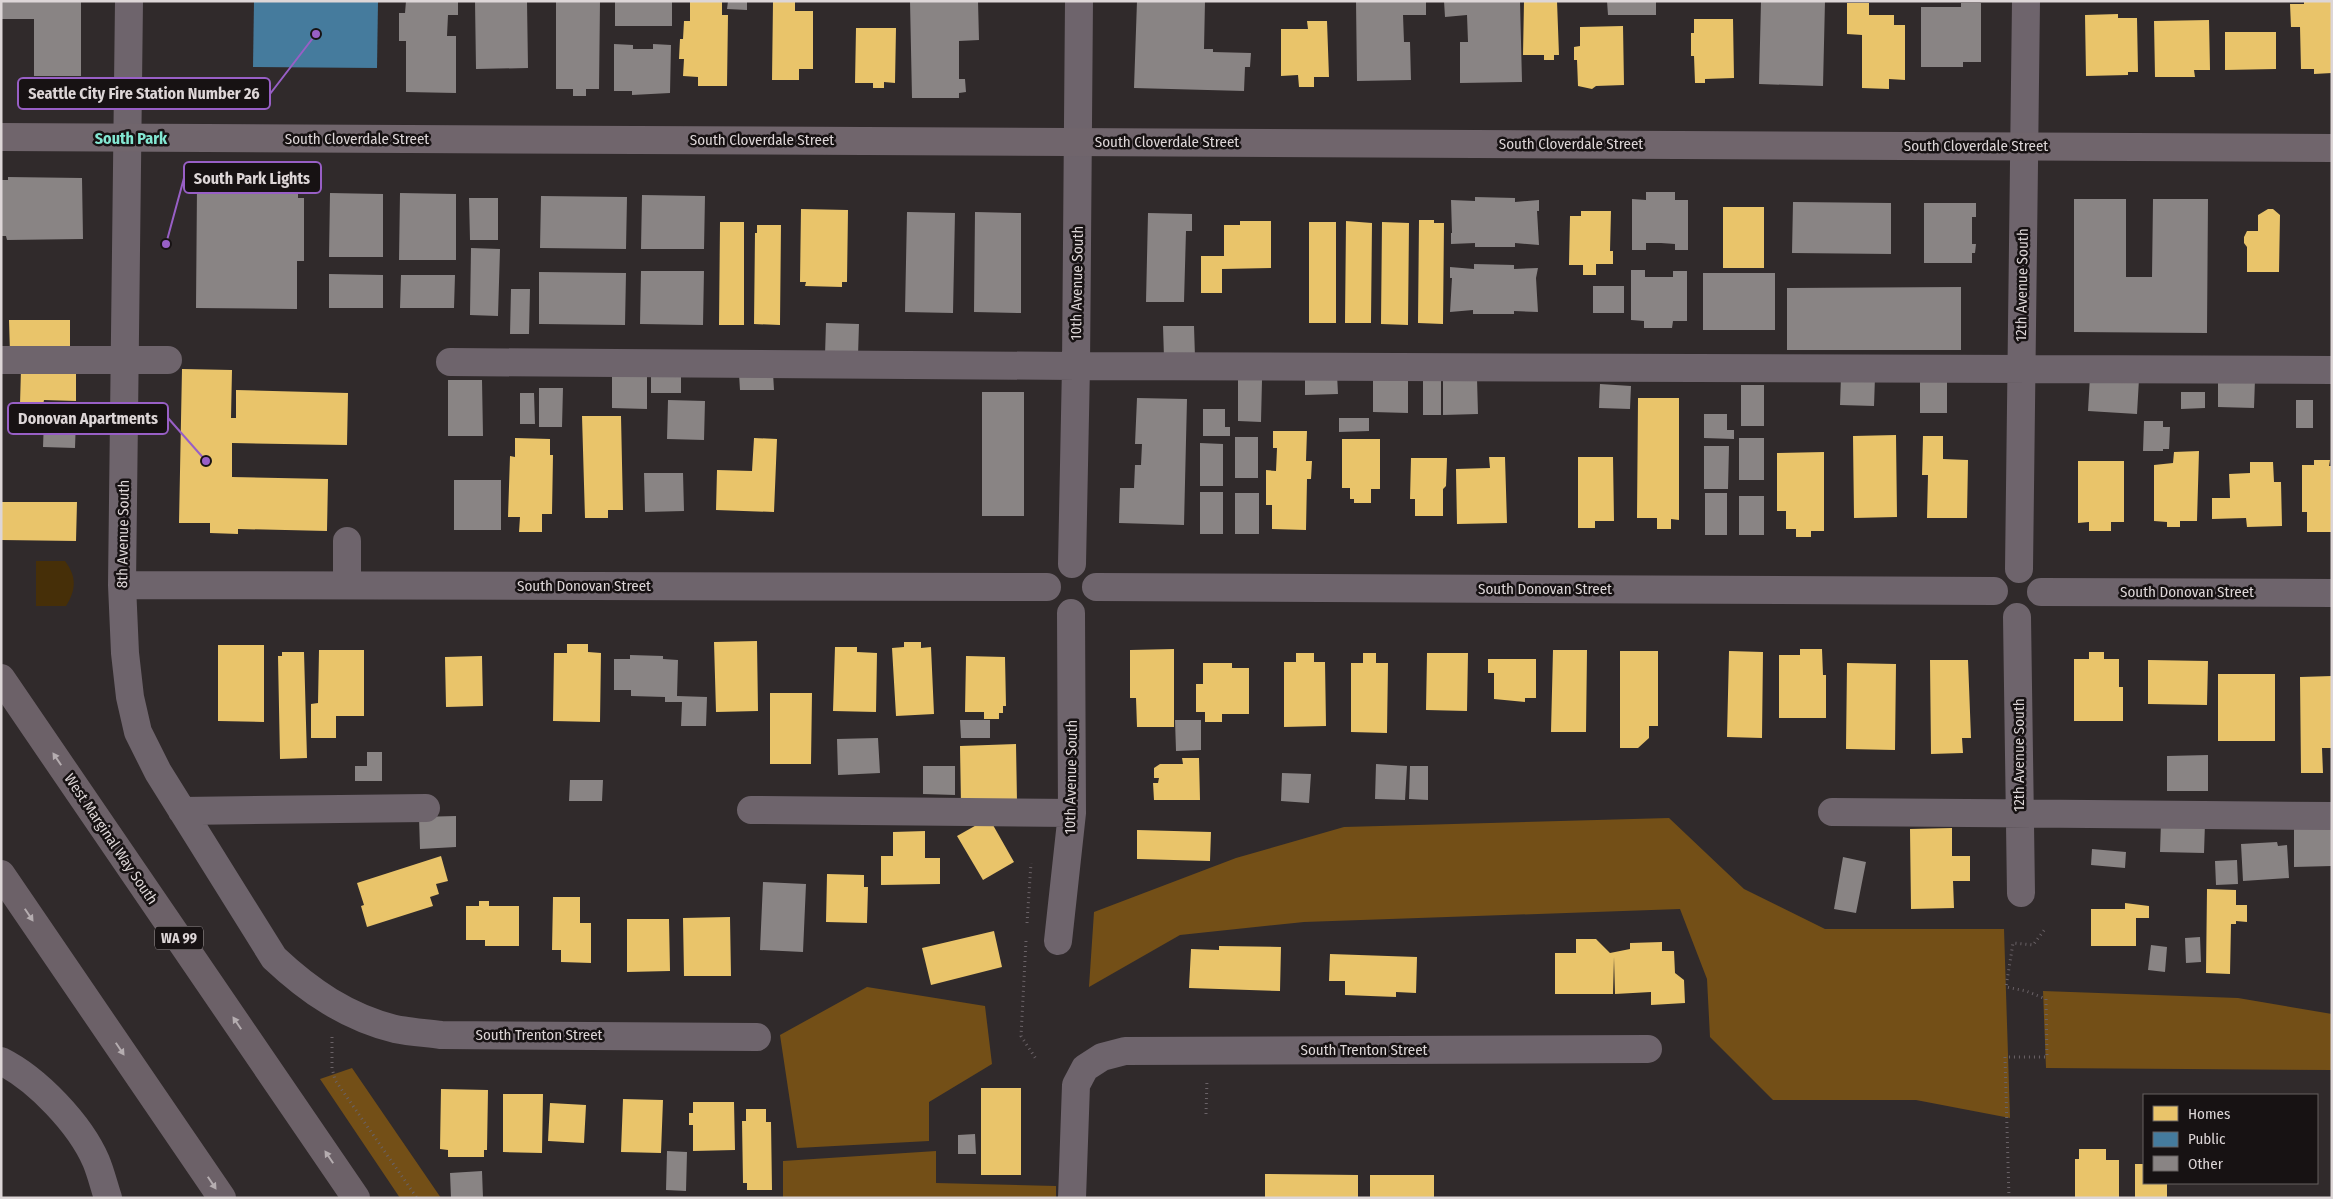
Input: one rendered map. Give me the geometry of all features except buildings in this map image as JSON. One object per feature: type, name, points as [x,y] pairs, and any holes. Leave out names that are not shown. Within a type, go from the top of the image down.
[{"type":"highway","name":"West Marginal Way South","points":[[1,678],[356,1198]]},
{"type":"highway","points":[[1,874],[222,1198]]},
{"type":"main road","name":"South Cloverdale Street","points":[[1,137],[2332,148]]},
{"type":"street","name":"8th Avenue South","points":[[129,1],[122,585],[125,653],[130,697],[138,732],[158,772],[274,958],[299,982],[328,1001]]},
{"type":"street","name":"10th Avenue South","points":[[1072,564],[1076,366],[1078,1]]},
{"type":"street","name":"12th Avenue South","points":[[2018,569],[2026,1]]},
{"type":"street","points":[[1,360],[168,360]]},
{"type":"street","points":[[450,362],[2332,370]]},
{"type":"street","points":[[347,541],[347,585]]},
{"type":"street","points":[[1072,564],[1086,568],[1092,574],[1096,587],[1094,599],[1088,606],[1082,611],[1071,613],[1059,610],[1053,605],[1048,599],[1046,587],[1049,576],[1054,570],[1061,565],[1072,564]]},
{"type":"street","points":[[2018,569],[2034,575],[2039,582],[2041,592],[2038,605],[2033,612],[2018,617],[2004,613],[1998,608],[1994,591],[1998,580],[2003,574],[2018,569]]},
{"type":"street","name":"South Donovan Street","points":[[122,585],[1046,587]]},
{"type":"street","name":"South Donovan Street","points":[[1096,587],[1994,591]]},
{"type":"street","name":"South Donovan Street","points":[[2041,592],[2332,593]]},
{"type":"street","name":"10th Avenue South","points":[[1058,942],[1072,813],[1071,613]]},
{"type":"street","name":"12th Avenue South","points":[[2018,617],[2021,893]]},
{"type":"street","points":[[182,811],[426,808]]},
{"type":"street","points":[[751,810],[1072,813]]},
{"type":"street","points":[[1832,812],[2332,816]]},
{"type":"street","name":"South Trenton Street","points":[[328,1001],[361,1018],[396,1029],[441,1035],[757,1037]]},
{"type":"street","name":"South Trenton Street","points":[[1072,1198],[1076,1085],[1085,1068],[1102,1057],[1125,1051],[1648,1049]]},
{"type":"street","points":[[1,1061],[46,1093],[80,1134],[96,1160],[108,1198]]},
{"type":"path","points":[[1027,930],[1030,863]]},
{"type":"path","points":[[2009,1198],[2005,1057],[2047,1056],[2046,999],[2026,991],[2006,987],[2013,943],[2033,945],[2045,929]]},
{"type":"path","points":[[1026,940],[1021,1036],[1036,1059]]},
{"type":"path","points":[[332,1031],[332,1068],[335,1080],[417,1198]]},
{"type":"shaded area","points":[[36,561],[65,561],[69,567],[74,584],[72,594],[66,606],[36,606]]},
{"type":"shaded area","points":[[1669,818],[1744,889],[1825,929],[2004,929],[2010,1118],[1916,1100],[1773,1100],[1710,1037],[1707,979],[1680,909],[1304,922],[1180,935],[1089,987],[1094,912],[1236,858],[1344,827]]},
{"type":"shaded area","points":[[867,987],[985,1006],[992,1064],[929,1102],[929,1141],[797,1148],[780,1035]]},
{"type":"shaded area","points":[[2043,991],[2238,998],[2332,1014],[2332,1070],[2046,1068]]},
{"type":"shaded area","points":[[352,1068],[441,1198],[400,1198],[320,1079]]},
{"type":"shaded area","points":[[936,1151],[936,1183],[1056,1186],[1056,1198],[783,1198],[783,1161]]},
{"type":"place","name":"Seattle City Fire Station Number 26","points":[[316,34]]},
{"type":"place","name":"South Park Lights","points":[[166,244]]},
{"type":"place","name":"Donovan Apartments","points":[[206,461]]},
{"type":"district","name":"South Park","points":[[131,138]]}]
